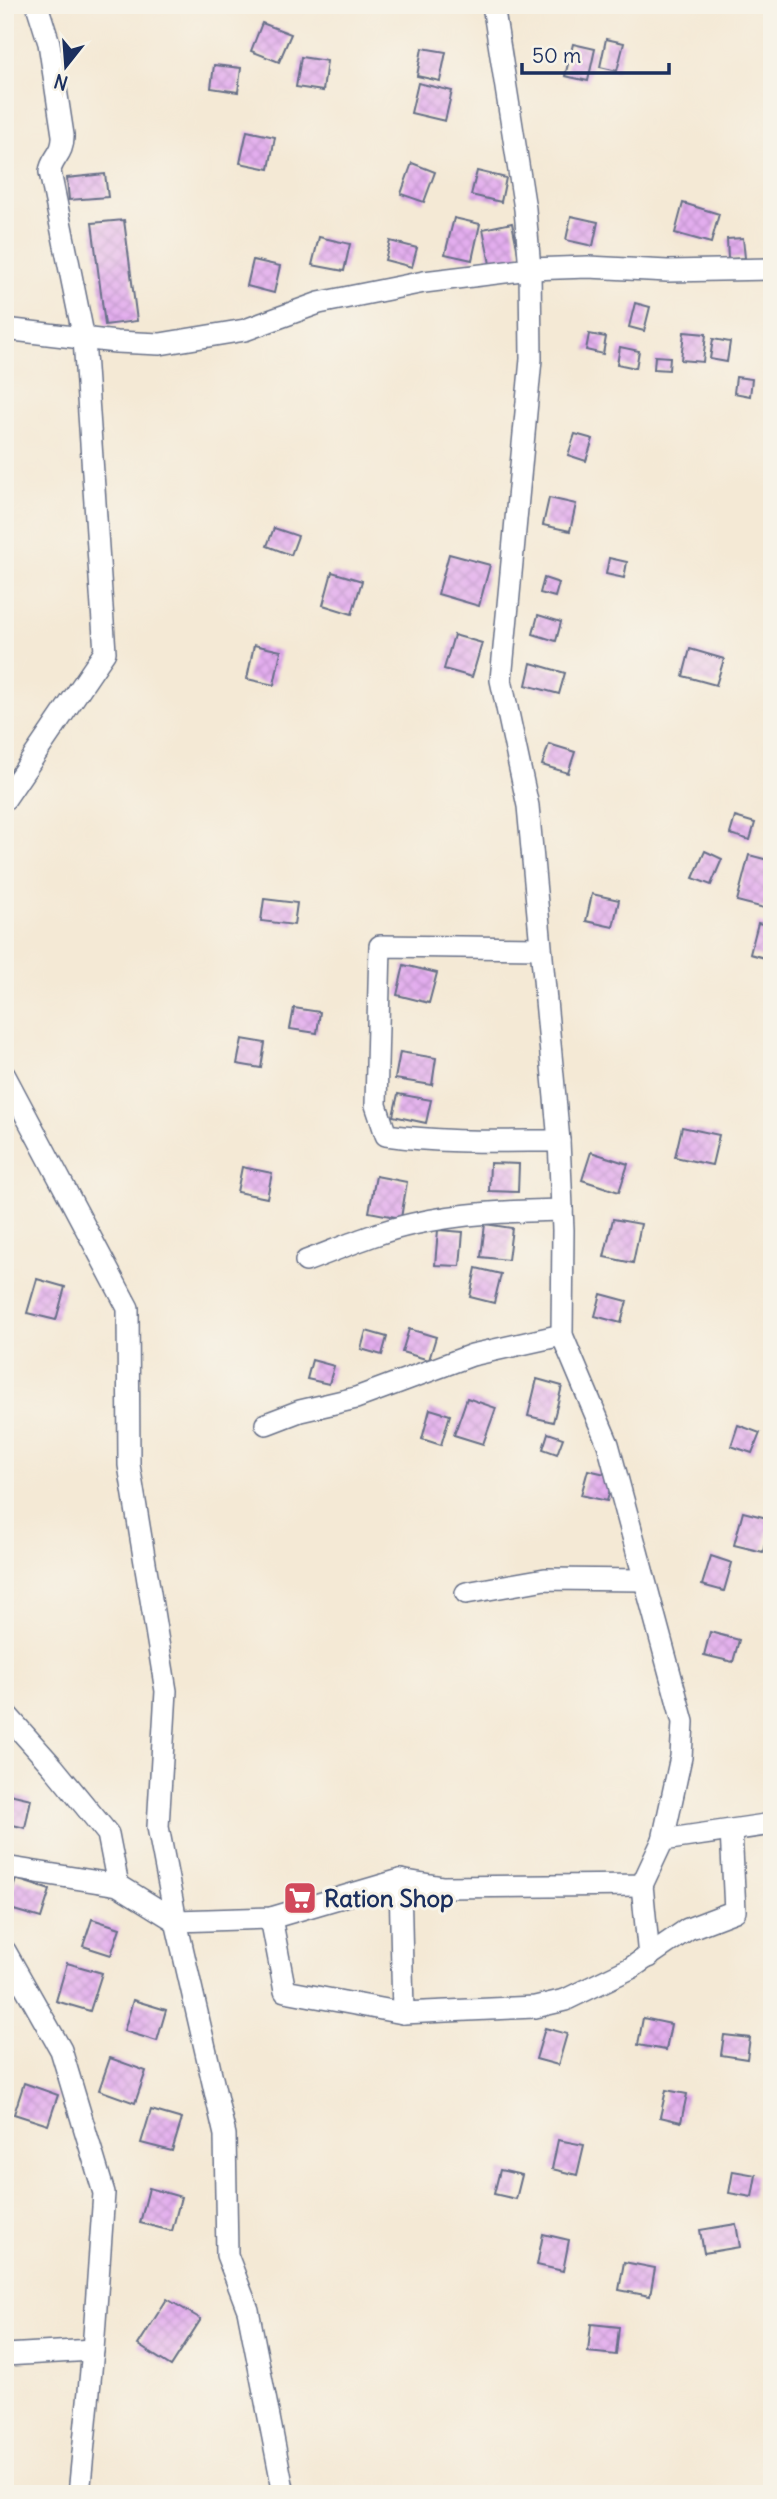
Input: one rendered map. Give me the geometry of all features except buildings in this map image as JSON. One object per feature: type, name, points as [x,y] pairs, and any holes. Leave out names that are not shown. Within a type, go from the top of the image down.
[{"type":"street","points":[[5,799],[106,652],[84,339],[50,172],[52,163],[64,145],[63,135],[49,43],[37,5]]},
{"type":"street","points":[[493,5],[525,209],[530,269],[531,359],[501,680],[528,806],[559,1141],[562,1335],[608,1444],[683,1722],[681,1757],[663,1840],[642,1885],[649,1957]]},
{"type":"street","points":[[5,328],[84,339],[160,344],[245,330],[319,303],[424,282],[530,269],[772,269]]},
{"type":"street","points":[[540,948],[380,946],[376,1105],[386,1135],[415,1139],[559,1141]]},
{"type":"street","points":[[5,1076],[128,1308],[129,1465],[166,1691],[158,1826],[176,1921],[225,2134],[227,2255],[248,2310],[284,2494]]},
{"type":"street","points":[[306,1261],[413,1224],[513,1211],[562,1210]]},
{"type":"street","points":[[266,1424],[300,1411],[356,1398],[472,1355],[562,1335]]},
{"type":"street","points":[[466,1593],[545,1579],[644,1580]]},
{"type":"street","points":[[5,1713],[53,1766],[107,1835],[118,1885]]},
{"type":"street","points":[[663,1840],[772,1824]]},
{"type":"street","points":[[271,1918],[285,1992],[403,2013],[535,2007],[565,2000],[631,1968],[688,1929],[735,1911],[731,1830]]},
{"type":"street","points":[[5,1867],[118,1885],[176,1921],[271,1918],[400,1880],[443,1887],[642,1885]]},
{"type":"street","points":[[400,1880],[403,2013]]},
{"type":"street","points":[[5,1951],[61,2050],[104,2193],[79,2494]]},
{"type":"street","points":[[5,2355],[93,2350]]},
{"type":"place","name":"Ration Shop","points":[[300,1898]]}]
